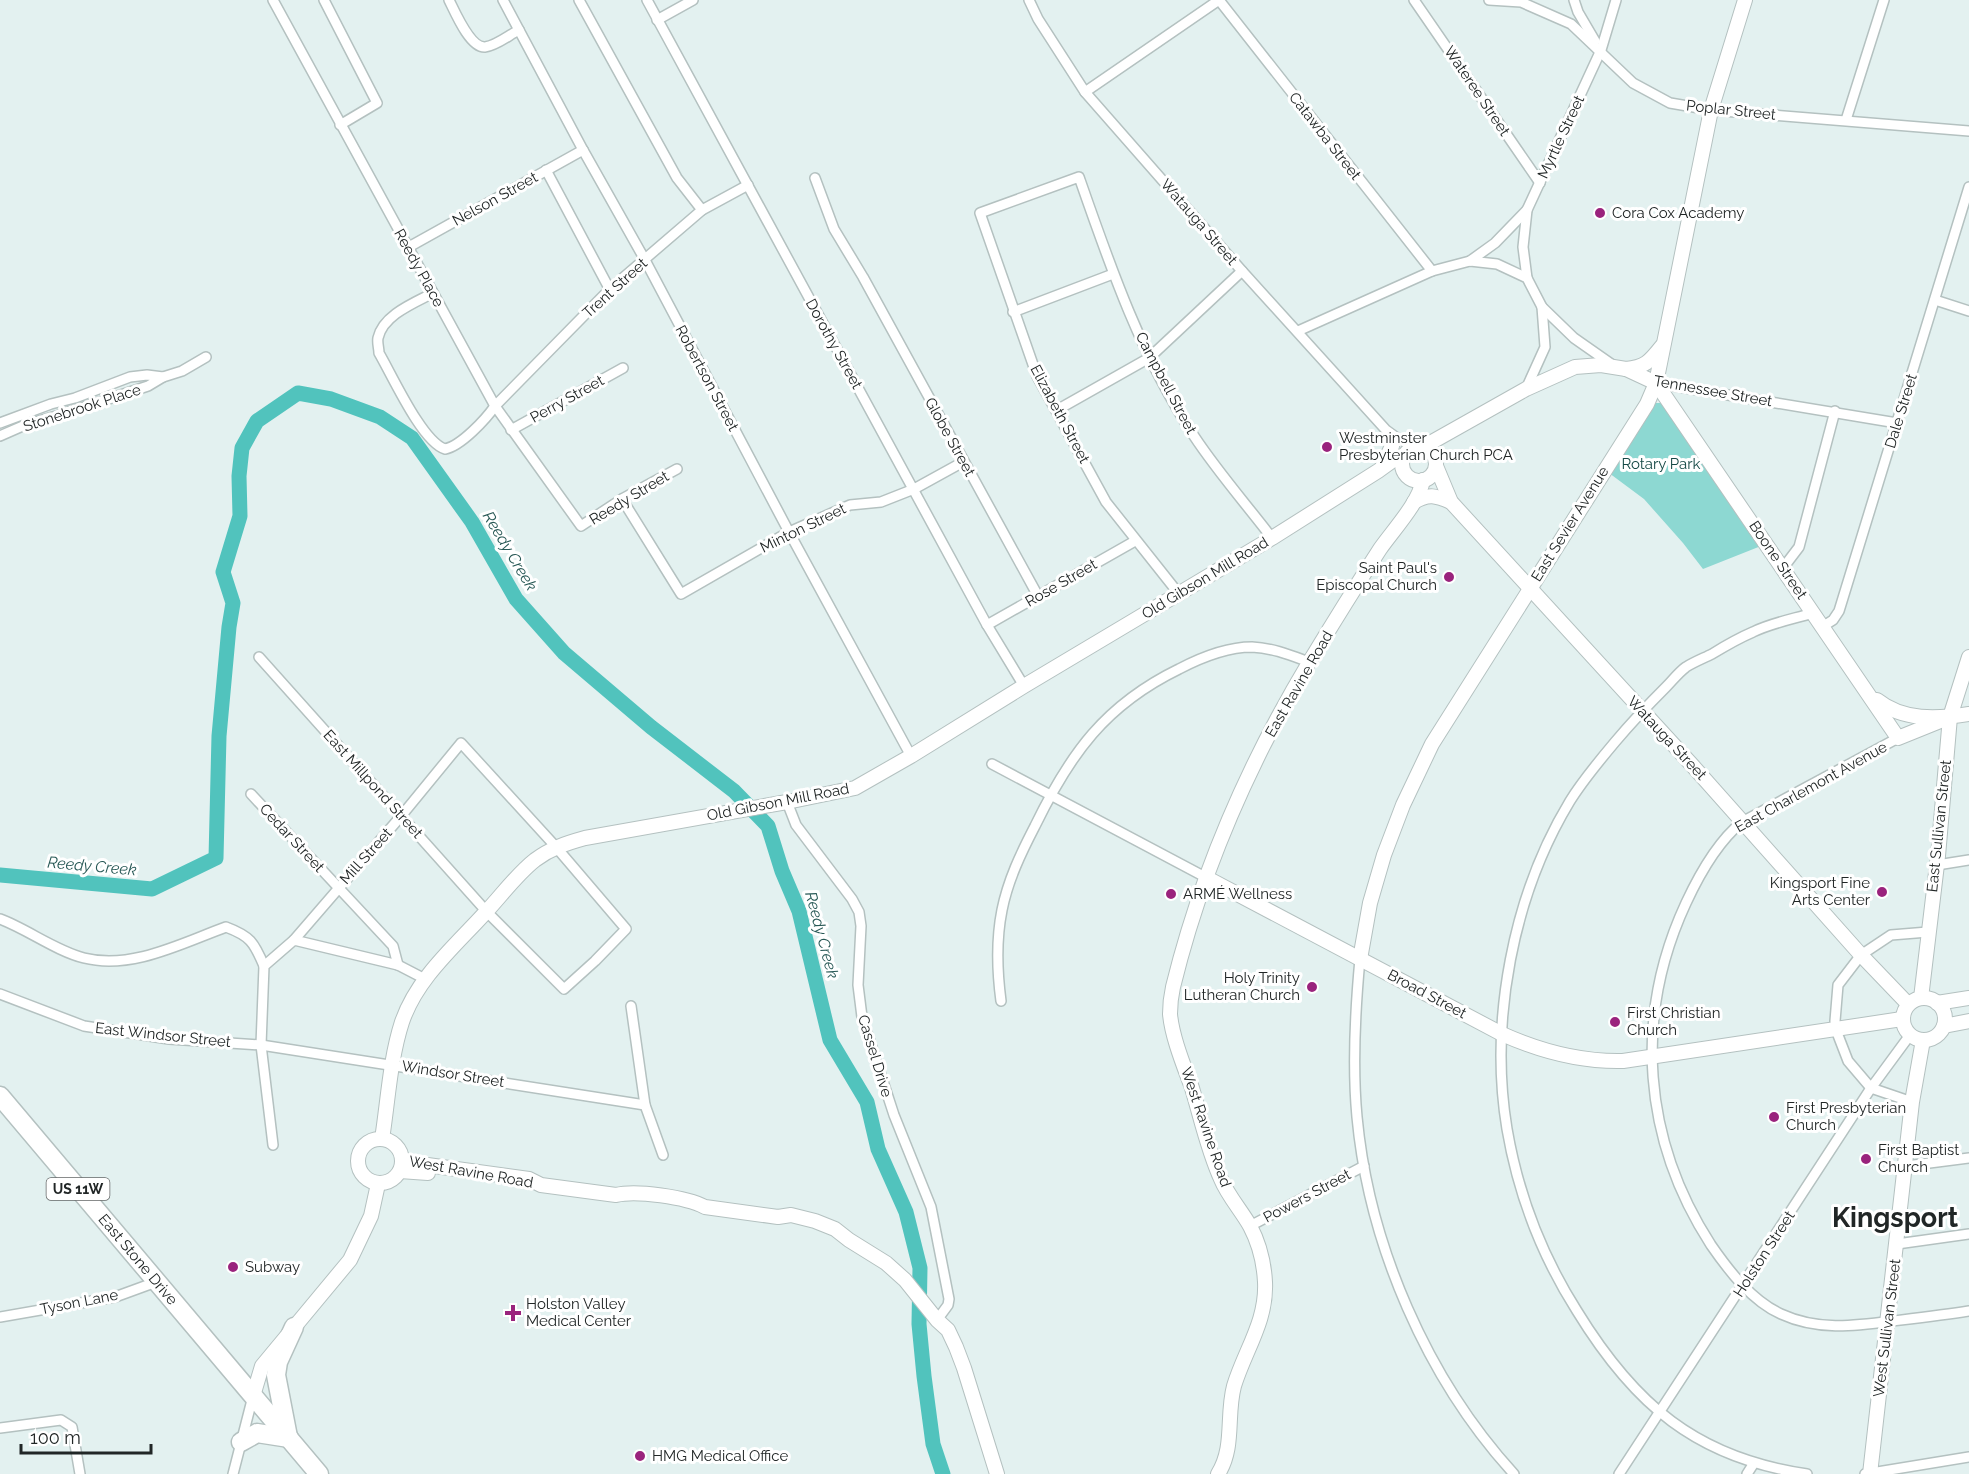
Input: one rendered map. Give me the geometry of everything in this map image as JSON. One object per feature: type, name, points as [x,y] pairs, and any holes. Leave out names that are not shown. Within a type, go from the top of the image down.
[{"type":"highway","name":"East Stone Drive","points":[[0,1096],[253,1396]]},
{"type":"highway","points":[[241,1442],[257,1433],[288,1438],[276,1375],[278,1362],[294,1327]]},
{"type":"highway","name":"US 11W","points":[[253,1396],[319,1474]]},
{"type":"street","name":"Reedy Place","points":[[273,0],[495,406],[580,526]]},
{"type":"street","points":[[324,0],[376,104],[340,125]]},
{"type":"street","points":[[449,0],[472,41],[479,46],[489,46],[519,30]]},
{"type":"street","name":"Robertson Street","points":[[503,0],[911,756]]},
{"type":"street","points":[[579,0],[677,178],[702,210]]},
{"type":"street","name":"Dorothy Street","points":[[647,0],[987,625],[1024,686]]},
{"type":"street","points":[[657,20],[693,0]]},
{"type":"street","name":"Watauga Street","points":[[1029,0],[1085,92],[1388,434],[1412,470]]},
{"type":"street","points":[[1085,92],[1219,0]]},
{"type":"street","name":"Catawba Street","points":[[1219,0],[1432,272]]},
{"type":"street","name":"Wateree Street","points":[[1414,0],[1540,183]]},
{"type":"street","name":"Poplar Street","points":[[1489,0],[1522,1],[1571,24],[1601,50],[1633,83],[1670,103],[1711,110],[1969,131]]},
{"type":"street","points":[[1574,0],[1578,12],[1601,50]]},
{"type":"street","name":"Myrtle Street","points":[[1527,278],[1523,247],[1527,210],[1601,50],[1616,0]]},
{"type":"street","name":"East Sevier Avenue","points":[[1360,958],[1370,903],[1384,855],[1416,774],[1452,710],[1647,404],[1656,383],[1711,110],[1745,0]]},
{"type":"street","points":[[1846,120],[1884,0]]},
{"type":"street","name":"Nelson Street","points":[[407,248],[583,150]]},
{"type":"street","points":[[546,170],[610,290]]},
{"type":"street","name":"Campbell Street","points":[[980,213],[1079,177],[1113,274],[1149,358],[1194,436],[1272,538]]},
{"type":"street","name":"Globe Street","points":[[815,178],[834,229],[863,277],[1038,596]]},
{"type":"street","name":"Trent Street","points":[[433,293],[390,319],[378,340],[379,353],[421,427],[440,447],[450,448],[460,442],[489,415],[495,406],[610,290],[702,210],[748,186]]},
{"type":"street","name":"Dale Street","points":[[1822,627],[1833,620],[1839,611],[1969,187]]},
{"type":"street","points":[[1298,331],[1432,272],[1470,261],[1495,243],[1527,210]]},
{"type":"street","name":"Elizabeth Street","points":[[980,213],[1037,376],[1106,502],[1179,594]]},
{"type":"street","points":[[1470,261],[1497,264],[1527,278]]},
{"type":"street","points":[[1057,410],[1149,358],[1242,271]]},
{"type":"street","points":[[1013,312],[1113,274]]},
{"type":"street","name":"Tennessee Street","points":[[1527,278],[1542,307],[1574,338],[1620,368],[1656,383],[1897,423]]},
{"type":"street","points":[[1935,300],[1969,311]]},
{"type":"street","points":[[1526,389],[1545,347],[1542,307]]},
{"type":"street","points":[[1451,502],[1437,496],[1424,496],[1414,502],[1409,450],[1451,433],[1526,389],[1575,367],[1601,365],[1620,368],[1645,365],[1664,344]]},
{"type":"street","name":"Stonebrook Place","points":[[0,436],[25,425],[148,386],[206,357]]},
{"type":"street","name":"Perry Street","points":[[511,430],[623,368]]},
{"type":"street","name":"Stonebrook Place","points":[[0,423],[130,377],[147,375],[163,377]]},
{"type":"street","name":"Boone Street","points":[[1656,383],[1898,738]]},
{"type":"street","points":[[1783,568],[1798,547],[1835,411]]},
{"type":"street","points":[[1412,470],[1432,475],[1451,433]]},
{"type":"street","points":[[1378,471],[1389,456],[1392,446],[1388,434]]},
{"type":"street","name":"Watauga Street","points":[[1388,434],[1420,447]]},
{"type":"street","points":[[1420,447],[1431,452],[1436,463]]},
{"type":"street","name":"Old Gibson Mill Road","points":[[382,1139],[402,1020],[412,999],[425,980],[536,859],[556,847],[585,838],[855,788],[1272,538],[1396,458],[1412,470]]},
{"type":"street","name":"Minton Street","points":[[622,499],[681,594],[789,532],[850,505],[881,502],[914,489],[963,462]]},
{"type":"street","name":"Watauga Street","points":[[1436,463],[1451,502],[1908,1004]]},
{"type":"street","name":"Reedy Street","points":[[580,526],[622,499],[677,469]]},
{"type":"street","points":[[1412,470],[1451,502]]},
{"type":"street","name":"East Ravine Road","points":[[1207,878],[1255,763],[1309,662],[1375,557],[1414,502]]},
{"type":"street","name":"Rose Street","points":[[987,625],[1135,541]]},
{"type":"street","points":[[1807,1474],[1754,1463],[1706,1444],[1659,1413],[1616,1366],[1586,1326],[1556,1275],[1541,1242],[1519,1181],[1507,1129],[1503,1095],[1502,1034],[1508,975],[1516,934],[1538,865],[1558,821],[1583,780],[1641,710],[1686,667],[1754,631],[1813,613]]},
{"type":"street","points":[[1001,1001],[998,946],[1002,912],[1010,880],[1066,766],[1097,728],[1132,695],[1161,677],[1220,652],[1251,647],[1281,651],[1309,662]]},
{"type":"street","name":"East Millpond Street","points":[[259,657],[486,912],[564,988],[595,961],[626,929],[556,847]]},
{"type":"street","name":"East Sullivan Street","points":[[1922,998],[1950,717],[1969,657]]},
{"type":"street","points":[[1861,683],[1877,700],[1893,711],[1916,717],[1950,717],[1969,714]]},
{"type":"street","name":"East Charlemont Avenue","points":[[1950,717],[1898,738],[1742,822],[1732,830],[1705,868],[1679,917],[1660,976],[1653,1019],[1652,1058],[1659,1119],[1674,1172],[1707,1237],[1729,1269],[1756,1298],[1781,1314],[1812,1324],[1847,1327],[1969,1311]]},
{"type":"street","name":"Mill Street","points":[[264,966],[294,940],[402,816],[461,743],[556,847]]},
{"type":"street","name":"Broad Street","points":[[992,764],[1502,1034],[1527,1045],[1576,1059],[1615,1061],[1652,1058],[1902,1020]]},
{"type":"street","name":"Cedar Street","points":[[251,794],[393,946],[398,965]]},
{"type":"street","name":"Cassel Drive","points":[[780,803],[852,899],[859,912],[861,926],[858,985],[862,1017],[891,1109],[933,1214],[950,1299],[948,1305],[935,1317]]},
{"type":"street","points":[[1937,864],[1969,860]]},
{"type":"street","name":"West Ravine Road","points":[[1207,878],[1177,974],[1170,1003],[1171,1017],[1220,1178],[1250,1226],[1260,1253],[1266,1283],[1264,1308],[1257,1332],[1233,1389],[1229,1445],[1225,1461],[1218,1474]]},
{"type":"street","points":[[0,919],[84,958],[116,960],[162,952],[225,927],[243,933],[255,945],[264,966],[261,1045],[273,1145]]},
{"type":"street","points":[[1912,1102],[1871,1088],[1848,1061],[1834,1021],[1838,985],[1862,955],[1891,935],[1928,932]]},
{"type":"street","points":[[294,940],[398,965],[425,980]]},
{"type":"street","points":[[1360,958],[1354,1029],[1357,1118],[1364,1166],[1376,1216],[1391,1264],[1422,1339],[1447,1384],[1472,1422],[1514,1474]]},
{"type":"street","name":"East Windsor Street","points":[[0,993],[84,1026],[169,1039],[261,1045]]},
{"type":"street","points":[[1937,1003],[1944,1013],[1944,1026],[1936,1036],[1916,1038],[1902,1020],[1908,1004],[1922,998],[1937,1003],[1969,998]]},
{"type":"street","points":[[631,1006],[645,1105],[663,1155]]},
{"type":"street","points":[[1944,1026],[1969,1022]]},
{"type":"street","name":"Holston Street","points":[[1619,1474],[1871,1088],[1916,1038]]},
{"type":"street","name":"West Sullivan Street","points":[[1870,1474],[1906,1166],[1916,1038]]},
{"type":"street","name":"Windsor Street","points":[[261,1045],[645,1105]]},
{"type":"street","points":[[382,1139],[395,1145],[399,1151],[401,1165],[391,1181],[378,1184],[371,1182],[361,1172],[358,1159],[363,1146],[382,1139]]},
{"type":"street","points":[[1906,1166],[1969,1158]]},
{"type":"street","name":"West Ravine Road","points":[[401,1165],[415,1172],[528,1187],[541,1185],[616,1195],[626,1201],[693,1210],[705,1207],[778,1217],[833,1237],[849,1240],[886,1263],[905,1280],[948,1330],[960,1356],[997,1474]]},
{"type":"street","name":"Powers Street","points":[[1250,1226],[1364,1166]]},
{"type":"street","points":[[233,1474],[262,1366],[350,1260],[371,1216],[378,1184]]},
{"type":"street","points":[[1897,1244],[1969,1234]]},
{"type":"street","name":"Tyson Lane","points":[[0,1317],[115,1297],[156,1282]]},
{"type":"street","name":"West Ravine Road","points":[[935,1317],[957,1372],[988,1474]]},
{"type":"street","points":[[0,1428],[61,1420],[72,1427],[80,1474]]},
{"type":"street","points":[[1865,1474],[1969,1457]]},
{"type":"street","points":[[1747,1474],[1754,1463]]},
{"type":"green space","name":"Rotary Park","points":[[1654,403],[1665,403],[1761,546],[1703,569],[1644,499],[1609,473]]},
{"type":"waterway","name":"Reedy Creek","points":[[0,875],[152,889],[216,858],[219,736],[233,603],[223,572],[240,516],[239,476],[242,448],[257,421],[298,393],[331,399],[380,417],[412,438],[472,522],[516,599],[564,653],[651,727],[734,791],[768,826],[782,871],[799,911],[830,1040],[867,1102],[878,1149],[906,1212],[920,1268],[919,1324],[924,1376],[933,1444],[943,1474]]},
{"type":"place","name":"Cora Cox Academy","points":[[1600,213]]},
{"type":"place","name":"Westminster Presbyterian Church PCA","points":[[1327,447]]},
{"type":"place","name":"Saint Paul's Episcopal Church","points":[[1449,577]]},
{"type":"place","name":"Kingsport Fine Arts Center","points":[[1882,892]]},
{"type":"place","name":"ARMÉ Wellness","points":[[1171,894]]},
{"type":"place","name":"Holy Trinity Lutheran Church","points":[[1312,987]]},
{"type":"place","name":"First Christian Church","points":[[1615,1022]]},
{"type":"place","name":"First Presbyterian Church","points":[[1774,1117]]},
{"type":"place","name":"First Baptist Church","points":[[1866,1159]]},
{"type":"place","name":"Subway","points":[[233,1267]]},
{"type":"place","name":"Holston Valley Medical Center","points":[[513,1313]]},
{"type":"place","name":"HMG Medical Office","points":[[640,1456]]},
{"type":"district","name":"Kingsport","points":[[1895,1217]]}]
